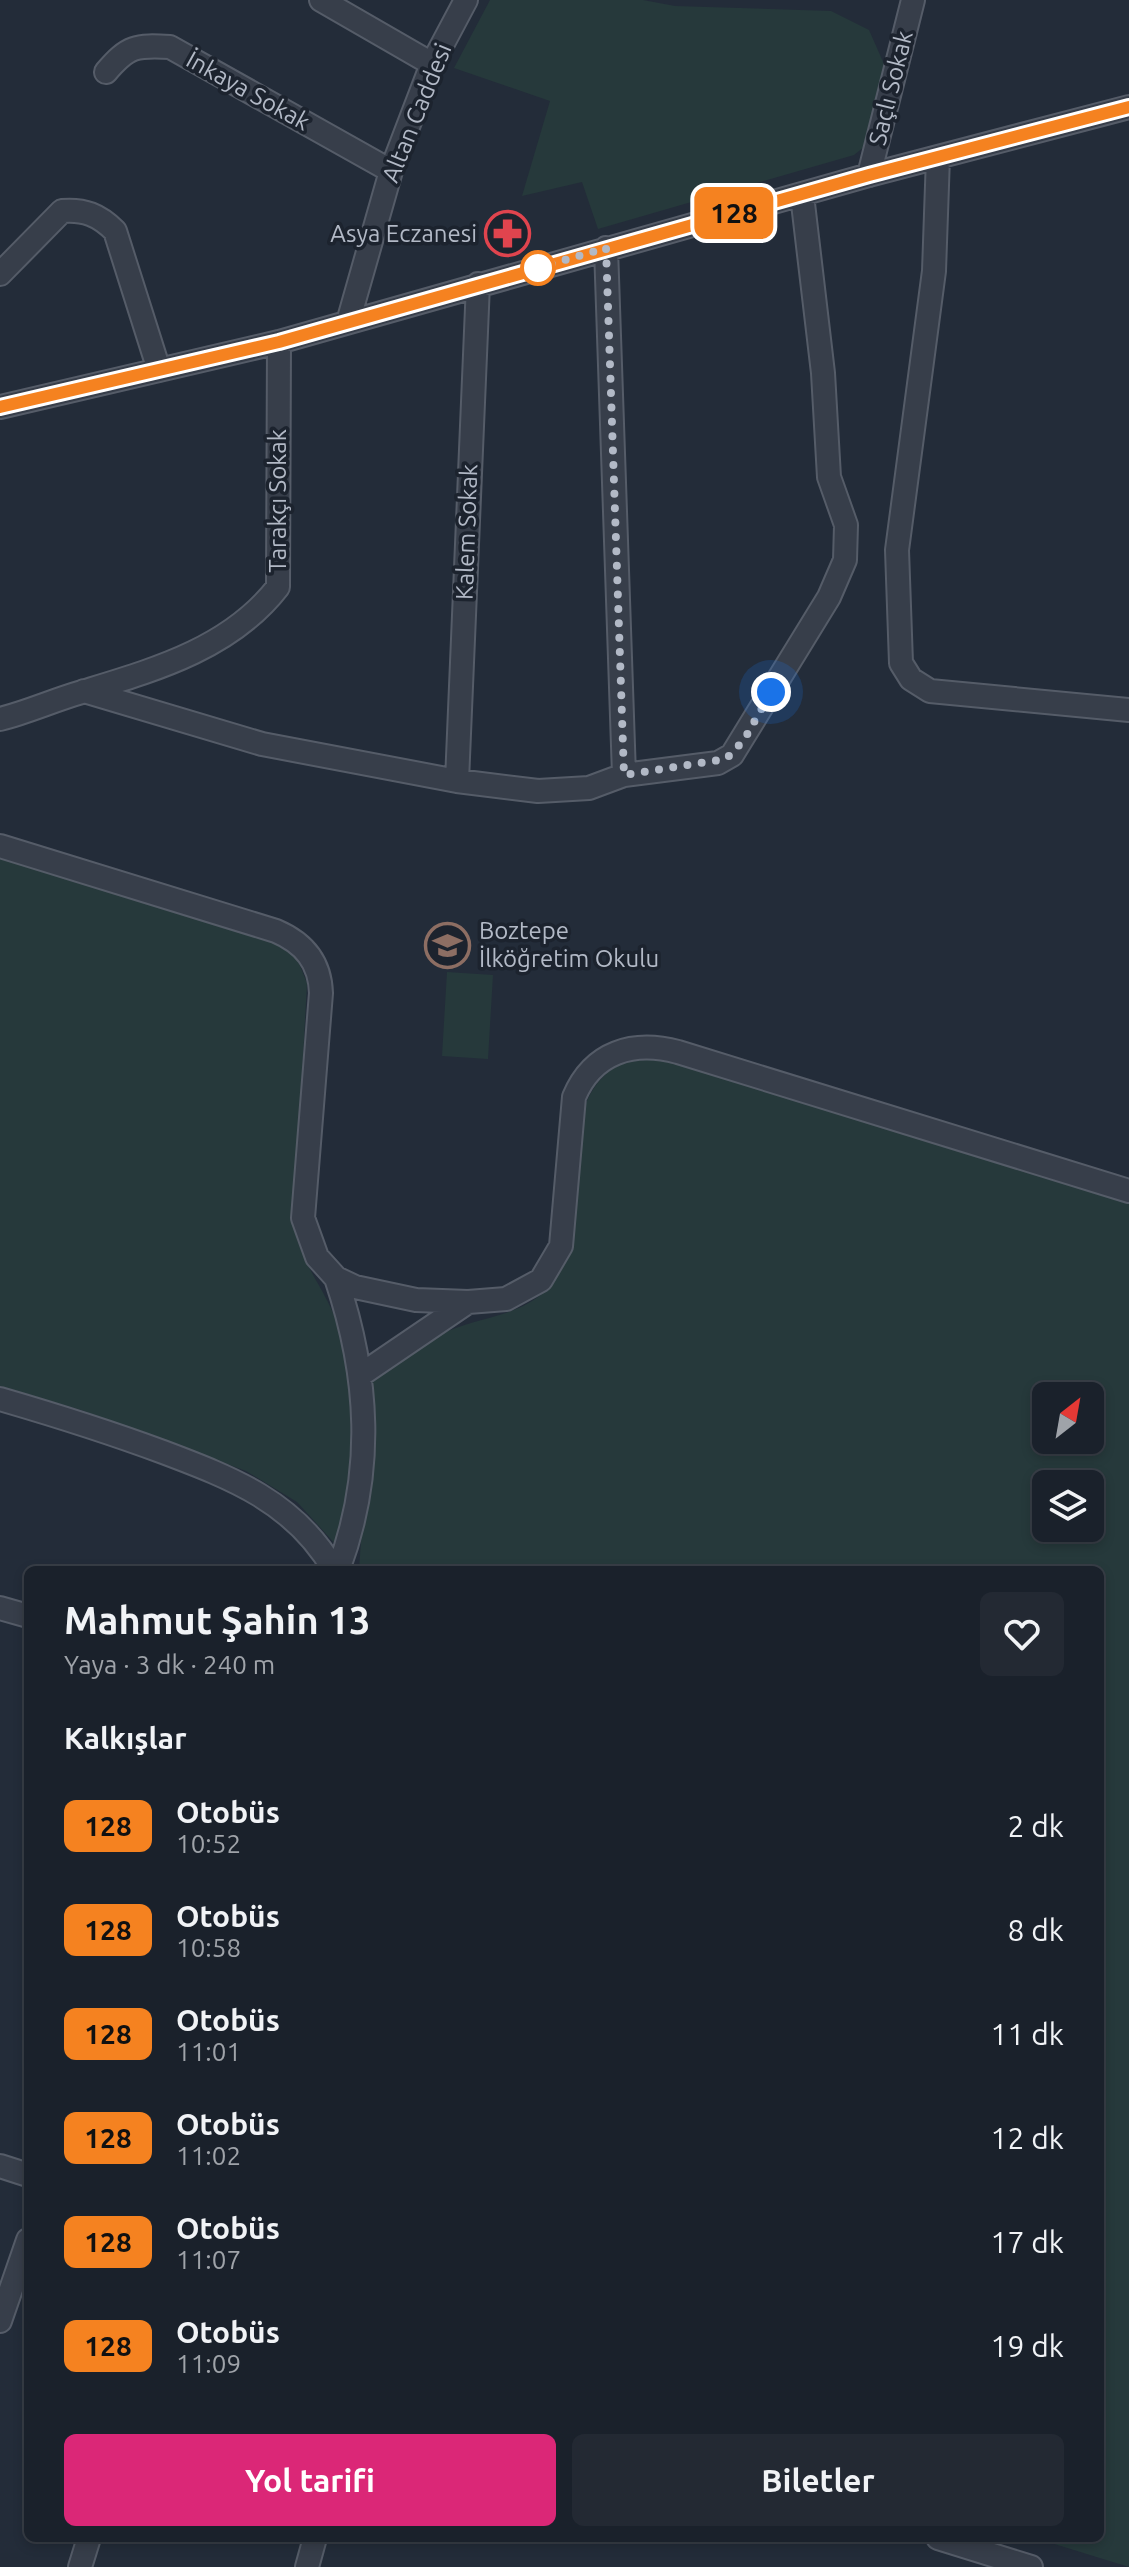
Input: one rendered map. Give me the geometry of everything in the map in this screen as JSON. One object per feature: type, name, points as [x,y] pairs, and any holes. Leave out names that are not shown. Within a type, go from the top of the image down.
[{"type":"street","points":[[321,0],[432,64]]},
{"type":"street","name":"Altan Caddesi","points":[[348,322],[391,171],[432,64],[466,0]]},
{"type":"street","name":"Saçlı Sokak","points":[[869,175],[913,0]]},
{"type":"street","name":"İnkaya Sokak","points":[[106,72],[123,52],[141,45],[170,47],[391,171]]},
{"type":"street","points":[[0,407],[279,342],[869,175],[1129,107]]},
{"type":"street","points":[[938,157],[934,271],[897,550],[901,663],[911,679],[930,691],[1129,710]]},
{"type":"street","points":[[84,691],[262,744],[457,781],[538,791],[589,788],[624,775],[718,763],[732,755],[829,597],[845,560],[846,525],[829,477],[823,373],[802,195]]},
{"type":"street","points":[[0,274],[62,211],[74,210],[98,216],[115,231],[159,370]]},
{"type":"street","points":[[606,248],[624,775]]},
{"type":"street","name":"Kalem Sokak","points":[[457,781],[478,284]]},
{"type":"street","name":"Tarakçı Sokak","points":[[0,719],[135,677],[211,645],[248,621],[278,587],[279,342]]},
{"type":"street","points":[[0,846],[276,931],[301,945],[311,956],[321,980],[321,993],[303,1218],[317,1257],[336,1278],[355,1287],[391,1296],[468,1302],[518,1295],[550,1268],[561,1246],[574,1097],[584,1077],[599,1062],[631,1047],[661,1047],[1129,1191]]},
{"type":"street","points":[[336,1278],[362,1374],[364,1414],[360,1480],[352,1527],[337,1566]]},
{"type":"street","points":[[362,1374],[468,1302]]},
{"type":"street","points":[[0,1399],[97,1427],[234,1479],[295,1520],[333,1566]]},
{"type":"street","points":[[0,1608],[24,1615]]},
{"type":"street","points":[[0,2166],[24,2174]]},
{"type":"street","points":[[0,2321],[24,2252]]},
{"type":"street","points":[[80,2567],[88,2542]]},
{"type":"street","points":[[307,2567],[314,2542]]},
{"type":"street","points":[[951,2542],[1031,2567]]},
{"type":"shaded area","points":[[490,0],[643,0],[675,6],[831,11],[869,30],[884,64],[864,147],[854,155],[598,229],[582,182],[522,196],[550,101],[454,68]]},
{"type":"shaded area","points":[[0,854],[272,939],[296,956],[307,983],[294,1227],[301,1251],[329,1304],[344,1343],[353,1401],[348,1489],[337,1546],[297,1502],[246,1471],[81,1410],[0,1386]]},
{"type":"shaded area","points":[[447,972],[493,975],[488,1059],[442,1056]]},
{"type":"shaded area","points":[[635,1058],[664,1059],[1129,1201],[1129,2567],[1048,2542],[1104,2542],[1104,1566],[359,1566],[372,1382],[399,1360],[448,1331],[526,1305],[551,1284],[562,1269],[568,1252],[576,1149],[586,1103],[597,1084],[613,1069]]},
{"type":"bus line","name":"128","points":[[0,407],[279,342],[869,175],[1129,107]]},
{"type":"place","name":"Asya Eczanesi","points":[[508,234]]},
{"type":"place","name":"Boztepe İlköğretim Okulu","points":[[448,945]]},
{"type":"route","points":[[538,268],[606,248],[624,775],[718,763],[726,759],[744,740],[771,692]]}]
